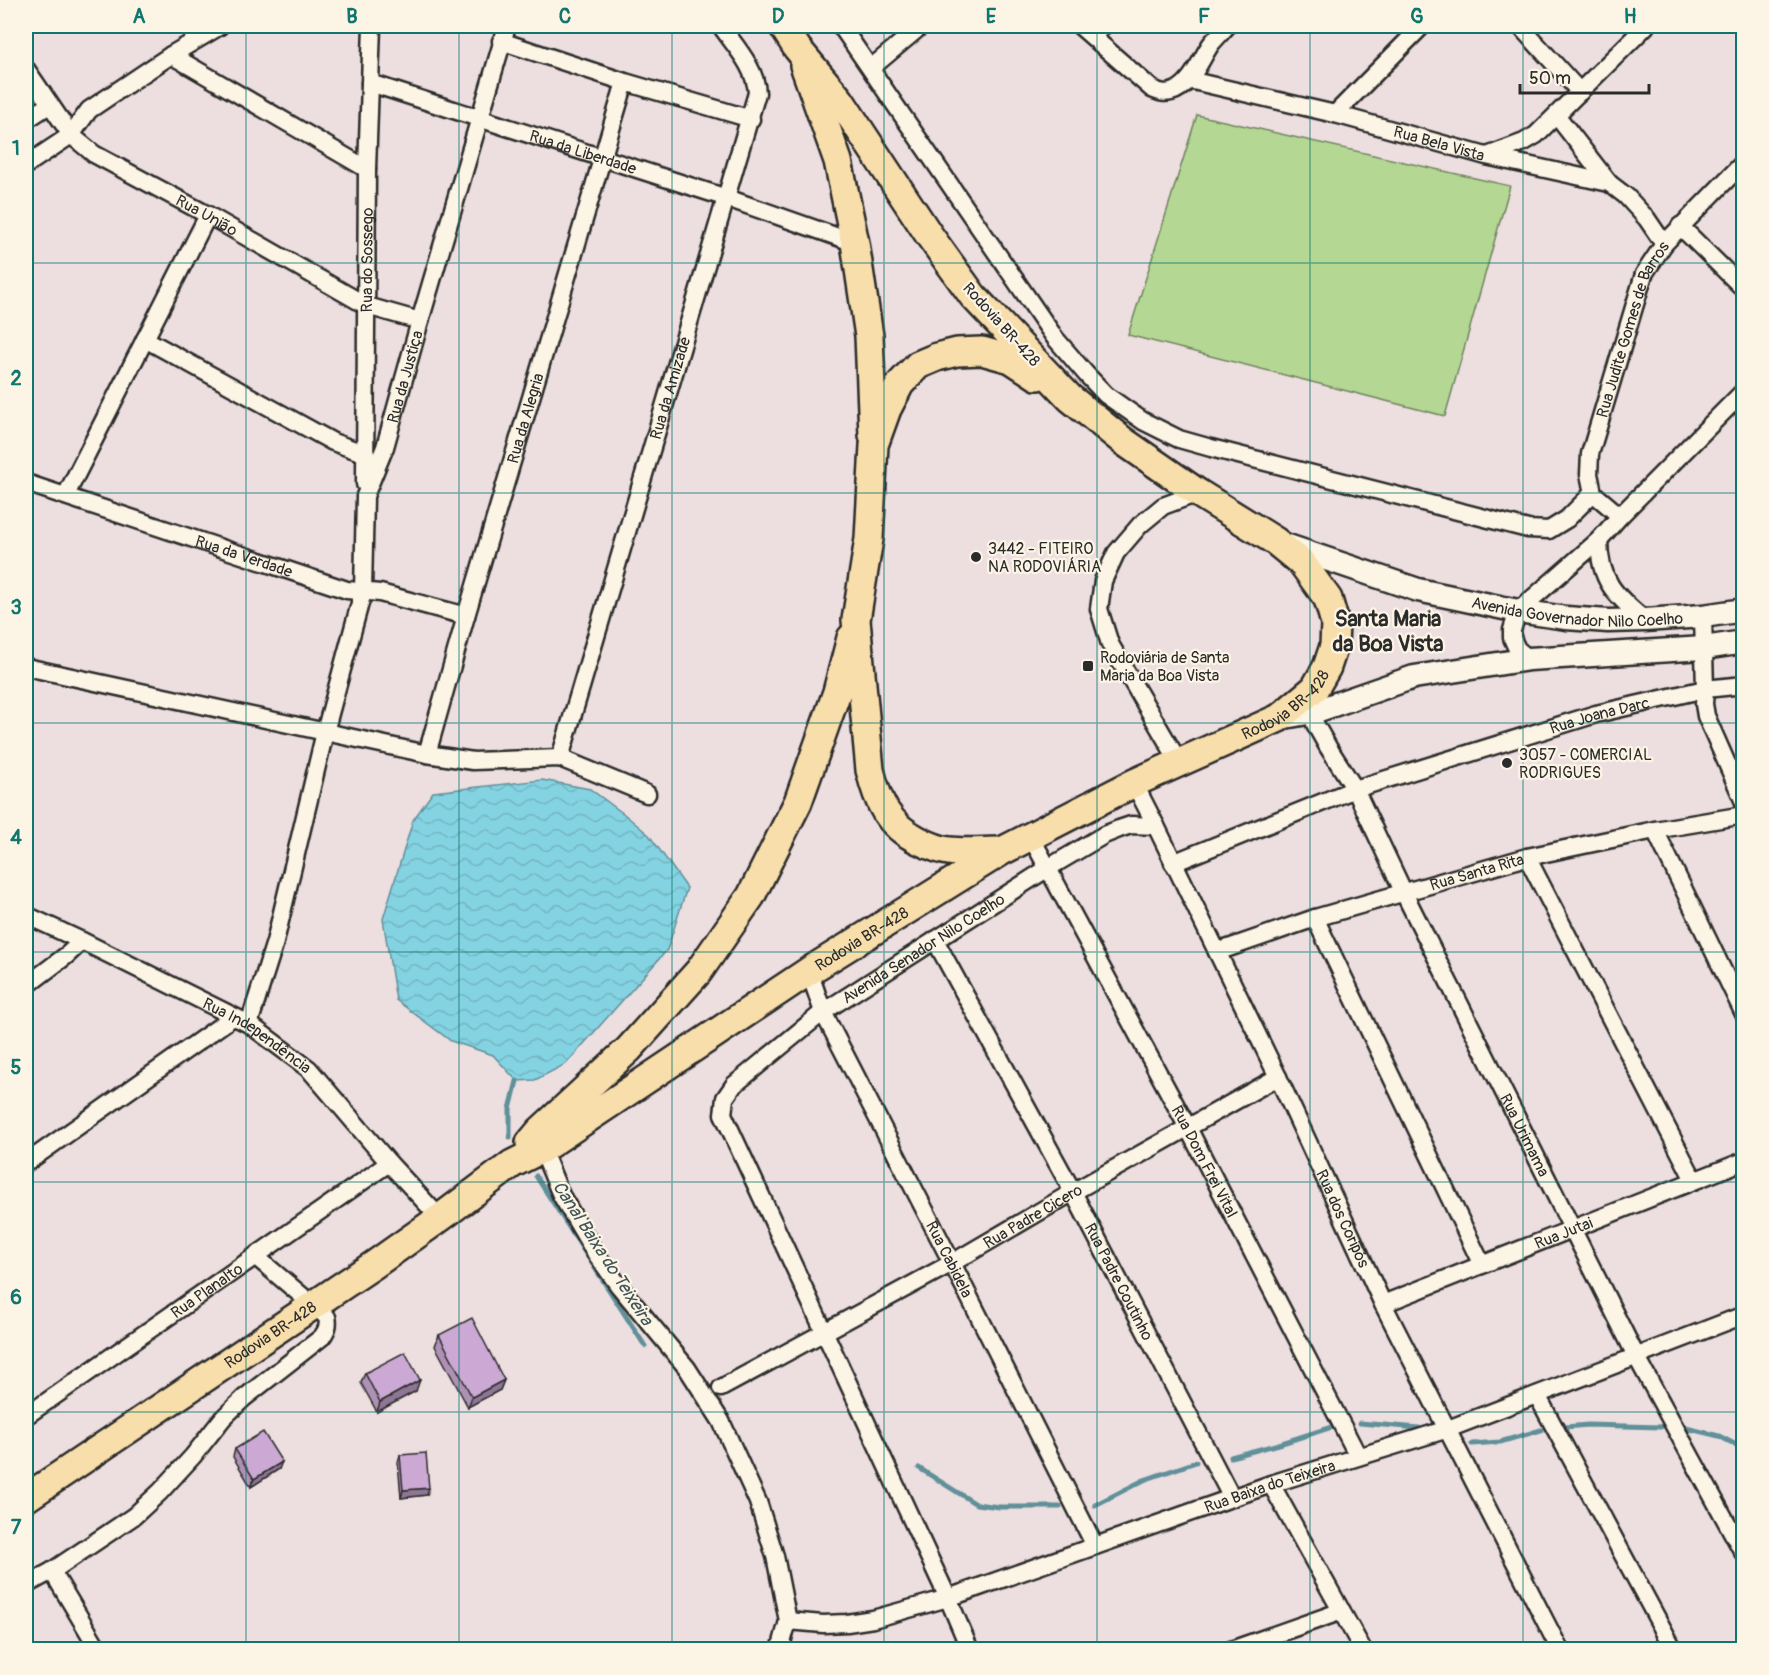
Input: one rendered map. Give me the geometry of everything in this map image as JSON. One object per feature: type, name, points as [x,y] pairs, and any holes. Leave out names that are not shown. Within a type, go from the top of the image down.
[{"type":"highway","name":"Rodovia BR-428","points":[[790,37],[838,161],[855,243],[868,336],[874,445]]},
{"type":"highway","name":"Rodovia BR-428","points":[[26,1498],[314,1305],[440,1218],[512,1164],[542,1149],[809,971],[1002,850],[1134,783],[1279,718],[1315,688],[1327,667],[1334,646],[1335,623],[1328,599],[1315,578],[1302,563],[1275,541],[1198,493],[1123,441],[1070,398],[973,296],[929,235],[840,100],[790,37]]},
{"type":"highway","points":[[1002,850],[949,851],[926,844],[905,834],[887,817],[875,791],[870,770],[856,620],[869,539],[874,445],[887,409],[900,384],[918,365],[957,352],[982,351],[1011,360],[1070,398]]},
{"type":"highway","name":"Rodovia BR-428","points":[[512,1164],[540,1131],[645,1032],[699,970],[751,896],[798,802],[837,692],[856,620]]},
{"type":"main road","name":"Avenida Governador Nilo Coelho","points":[[1275,541],[1418,590],[1518,611],[1608,621],[1703,616],[1743,610]]},
{"type":"main road","name":"Avenida Governador Nilo Coelho","points":[[1279,718],[1313,712],[1414,677],[1528,658],[1704,648],[1743,642]]},
{"type":"street","points":[[26,165],[71,135],[89,110],[171,55],[220,26]]},
{"type":"street","name":"Rua do Sossego","points":[[365,496],[368,169],[372,26]]},
{"type":"street","name":"Rua da Amizade","points":[[560,758],[758,93],[757,81],[753,72],[721,26]]},
{"type":"street","points":[[841,26],[1055,338],[1106,395],[1143,422],[1179,439],[1211,448],[1528,529],[1549,530],[1567,519],[1593,493],[1620,516]]},
{"type":"street","points":[[871,68],[921,26]]},
{"type":"street","points":[[1092,29],[1152,89],[1169,93],[1189,80],[1212,44],[1227,26]]},
{"type":"street","points":[[1335,114],[1422,26]]},
{"type":"street","points":[[1520,26],[1580,92]]},
{"type":"street","points":[[1486,156],[1524,142],[1536,135],[1646,26]]},
{"type":"street","points":[[504,33],[625,82],[751,119]]},
{"type":"street","name":"Rua da Justiça","points":[[241,1020],[275,942],[325,732],[363,592],[365,496],[385,447],[504,33]]},
{"type":"street","points":[[171,55],[368,169]]},
{"type":"street","name":"Rua União","points":[[26,69],[71,135],[94,154],[208,215],[367,306],[420,321]]},
{"type":"street","name":"Rua Bela Vista","points":[[1189,80],[1335,114],[1486,156],[1609,183],[1626,196],[1647,219],[1664,244]]},
{"type":"street","name":"Rua da Alegria","points":[[427,754],[625,82]]},
{"type":"street","name":"Rua da Liberdade","points":[[370,83],[728,198],[855,243]]},
{"type":"street","points":[[26,120],[49,105],[68,114],[89,110]]},
{"type":"street","points":[[1557,116],[1609,183]]},
{"type":"street","name":"Rua Judite Gomes de Barros","points":[[1593,493],[1589,474],[1590,454],[1644,274],[1664,244],[1743,162]]},
{"type":"street","points":[[66,495],[208,215]]},
{"type":"street","points":[[1680,226],[1743,289]]},
{"type":"street","points":[[145,339],[333,442],[366,454]]},
{"type":"street","points":[[1528,658],[1517,649],[1512,638],[1518,611],[1599,540],[1743,391]]},
{"type":"street","name":"Rua da Verdade","points":[[26,483],[347,590],[380,592],[466,616]]},
{"type":"street","points":[[1179,762],[1110,644],[1099,609],[1103,581],[1116,553],[1140,525],[1163,506],[1198,493]]},
{"type":"street","points":[[1599,540],[1602,569],[1611,587],[1624,604],[1645,620]]},
{"type":"street","points":[[1703,616],[1706,716],[1743,802]]},
{"type":"street","points":[[26,667],[427,754],[473,761],[560,758],[647,794]]},
{"type":"street","name":"Rua Joana Darc","points":[[1355,789],[1596,714],[1705,689],[1743,685]]},
{"type":"street","name":"Rua Urimama","points":[[1313,712],[1315,724],[1355,789],[1404,893],[1571,1229],[1636,1356],[1743,1554]]},
{"type":"street","name":"Rua dos Coripós","points":[[1134,783],[1278,1077],[1383,1304],[1560,1650]]},
{"type":"street","points":[[1173,863],[1355,789]]},
{"type":"street","name":"Rua Santa Rita","points":[[1217,952],[1315,918],[1527,857],[1655,830],[1743,815]]},
{"type":"street","name":"Avenida Senador Nilo Coelho","points":[[824,1331],[723,1114],[725,1098],[734,1085],[823,1012],[1048,868],[1104,835],[1119,829],[1131,825],[1156,826]]},
{"type":"street","points":[[1655,830],[1743,1014]]},
{"type":"street","name":"Rua Dom Frei Vital","points":[[1031,837],[1188,1128],[1358,1456]]},
{"type":"street","points":[[1527,857],[1694,1180]]},
{"type":"street","name":"Rua Independência","points":[[26,915],[241,1020],[309,1069],[389,1163],[440,1218]]},
{"type":"street","points":[[1315,918],[1482,1265]]},
{"type":"street","name":"Rua Padre Coutinho","points":[[935,940],[1073,1192],[1232,1498]]},
{"type":"street","points":[[26,986],[82,941]]},
{"type":"street","name":"Rua Cabidela","points":[[809,971],[823,1012],[1095,1546]]},
{"type":"street","points":[[26,1163],[241,1020]]},
{"type":"street","name":"Rua Padre Cicero","points":[[721,1388],[952,1263],[1278,1077]]},
{"type":"street","points":[[542,1149],[561,1195],[594,1251],[619,1286],[687,1368],[721,1421],[761,1512],[775,1556],[788,1621],[780,1650]]},
{"type":"street","name":"Rua Jutai","points":[[1383,1304],[1743,1161]]},
{"type":"street","name":"Rua Planalto","points":[[26,1416],[389,1163]]},
{"type":"street","points":[[26,1585],[52,1571],[134,1516],[160,1492],[230,1411],[322,1337],[327,1329],[327,1317],[255,1256]]},
{"type":"street","name":"Rua Baixa do Teixeira","points":[[788,1621],[823,1624],[847,1623],[873,1619],[948,1598],[1271,1484],[1448,1429],[1743,1315]]},
{"type":"street","points":[[824,1331],[970,1650]]},
{"type":"street","points":[[1537,1395],[1674,1650]]},
{"type":"street","points":[[1271,1484],[1363,1650]]},
{"type":"street","points":[[52,1571],[99,1650]]},
{"type":"street","points":[[1231,1650],[1341,1611]]},
{"type":"green space","points":[[1197,115],[1510,186],[1445,416],[1128,335]]},
{"type":"water","points":[[542,780],[590,789],[624,814],[649,835],[687,888],[667,950],[566,1064],[535,1080],[517,1081],[493,1055],[451,1041],[396,1000],[383,919],[413,820],[433,792]]},
{"type":"building","points":[[472,1318],[504,1380],[472,1397],[439,1335]]},
{"type":"building","points":[[405,1352],[420,1380],[380,1402],[365,1373]]},
{"type":"building","points":[[263,1432],[282,1462],[254,1479],[235,1449]]},
{"type":"building","points":[[426,1453],[429,1488],[403,1490],[400,1455]]},
{"type":"waterway","name":"Canal Baixa do Teixeira","points":[[510,1137],[510,1109],[517,1081]]},
{"type":"waterway","name":"Canal Baixa do Teixeira","points":[[536,1176],[645,1346]]},
{"type":"waterway","name":"Canal Baixa do Teixeira","points":[[1360,1423],[1419,1428]]},
{"type":"waterway","name":"Canal Baixa do Teixeira","points":[[1231,1457],[1338,1425]]},
{"type":"waterway","name":"Canal Baixa do Teixeira","points":[[1565,1427],[1588,1425],[1661,1427]]},
{"type":"waterway","name":"Canal Baixa do Teixeira","points":[[1682,1427],[1719,1436],[1744,1449]]},
{"type":"waterway","name":"Canal Baixa do Teixeira","points":[[1472,1444],[1500,1442],[1541,1430]]},
{"type":"waterway","name":"Canal Baixa do Teixeira","points":[[1095,1505],[1144,1480],[1196,1462]]},
{"type":"waterway","name":"Canal Baixa do Teixeira","points":[[919,1468],[976,1504],[1000,1507],[1060,1507]]},
{"type":"place","name":"3442 - FITEIRO NA RODOVIÁRIA","points":[[976,557]]},
{"type":"place","name":"Rodoviária de Santa Maria da Boa Vista","points":[[1088,666]]},
{"type":"place","name":"3057 - COMERCIAL RODRIGUES","points":[[1507,763]]},
{"type":"district","name":"Santa Maria da Boa Vista","points":[[1388,630]]}]
